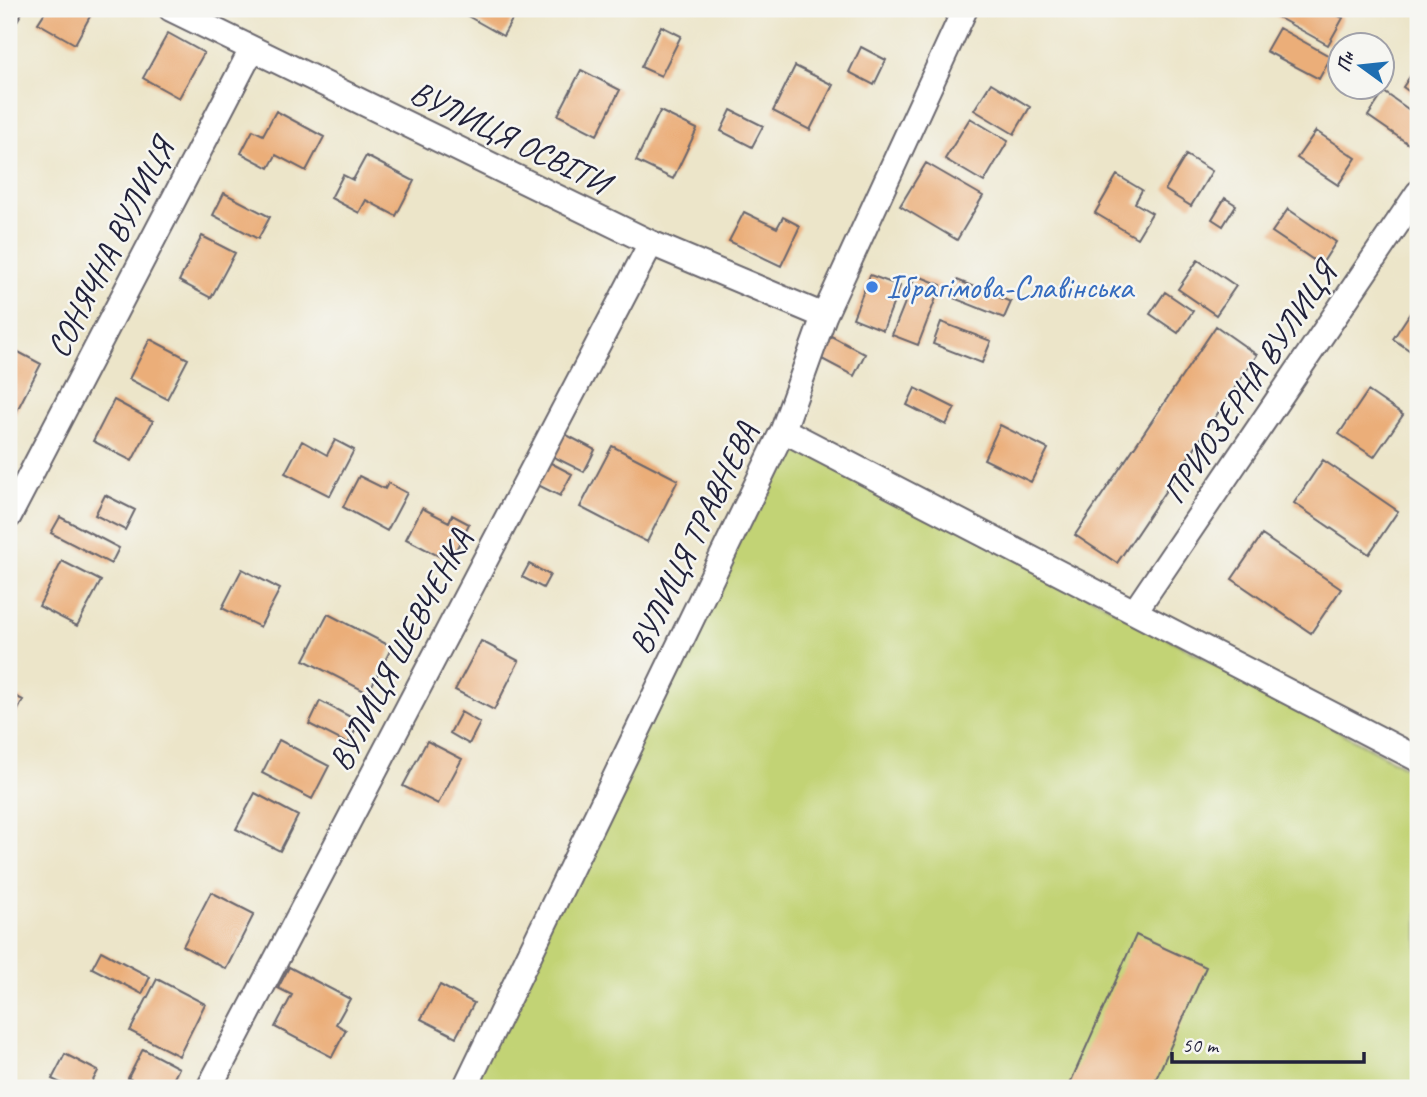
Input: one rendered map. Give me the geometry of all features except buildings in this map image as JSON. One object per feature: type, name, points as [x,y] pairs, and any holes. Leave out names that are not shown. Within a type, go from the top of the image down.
[{"type":"street","name":"ВУЛИЦЯ ОСВІТИ","points":[[171,9],[651,243],[824,316]]},
{"type":"street","name":"ВУЛИЦЯ ТРАВНЕВА","points":[[465,1088],[783,430],[824,316],[965,9]]},
{"type":"street","name":"СОНЯЧНА ВУЛИЦЯ","points":[[9,516],[252,49]]},
{"type":"street","name":"ПРИОЗЕРНА ВУЛИЦЯ","points":[[1135,611],[1418,192]]},
{"type":"street","name":"ВУЛИЦЯ ШЕВЧЕНКА","points":[[209,1088],[651,243]]},
{"type":"street","points":[[783,430],[1418,759]]},
{"type":"green space","points":[[783,430],[1418,774],[1418,1088],[465,1088]]},
{"type":"place","name":"Ібрагімова-Славінська","points":[[872,287]]}]
